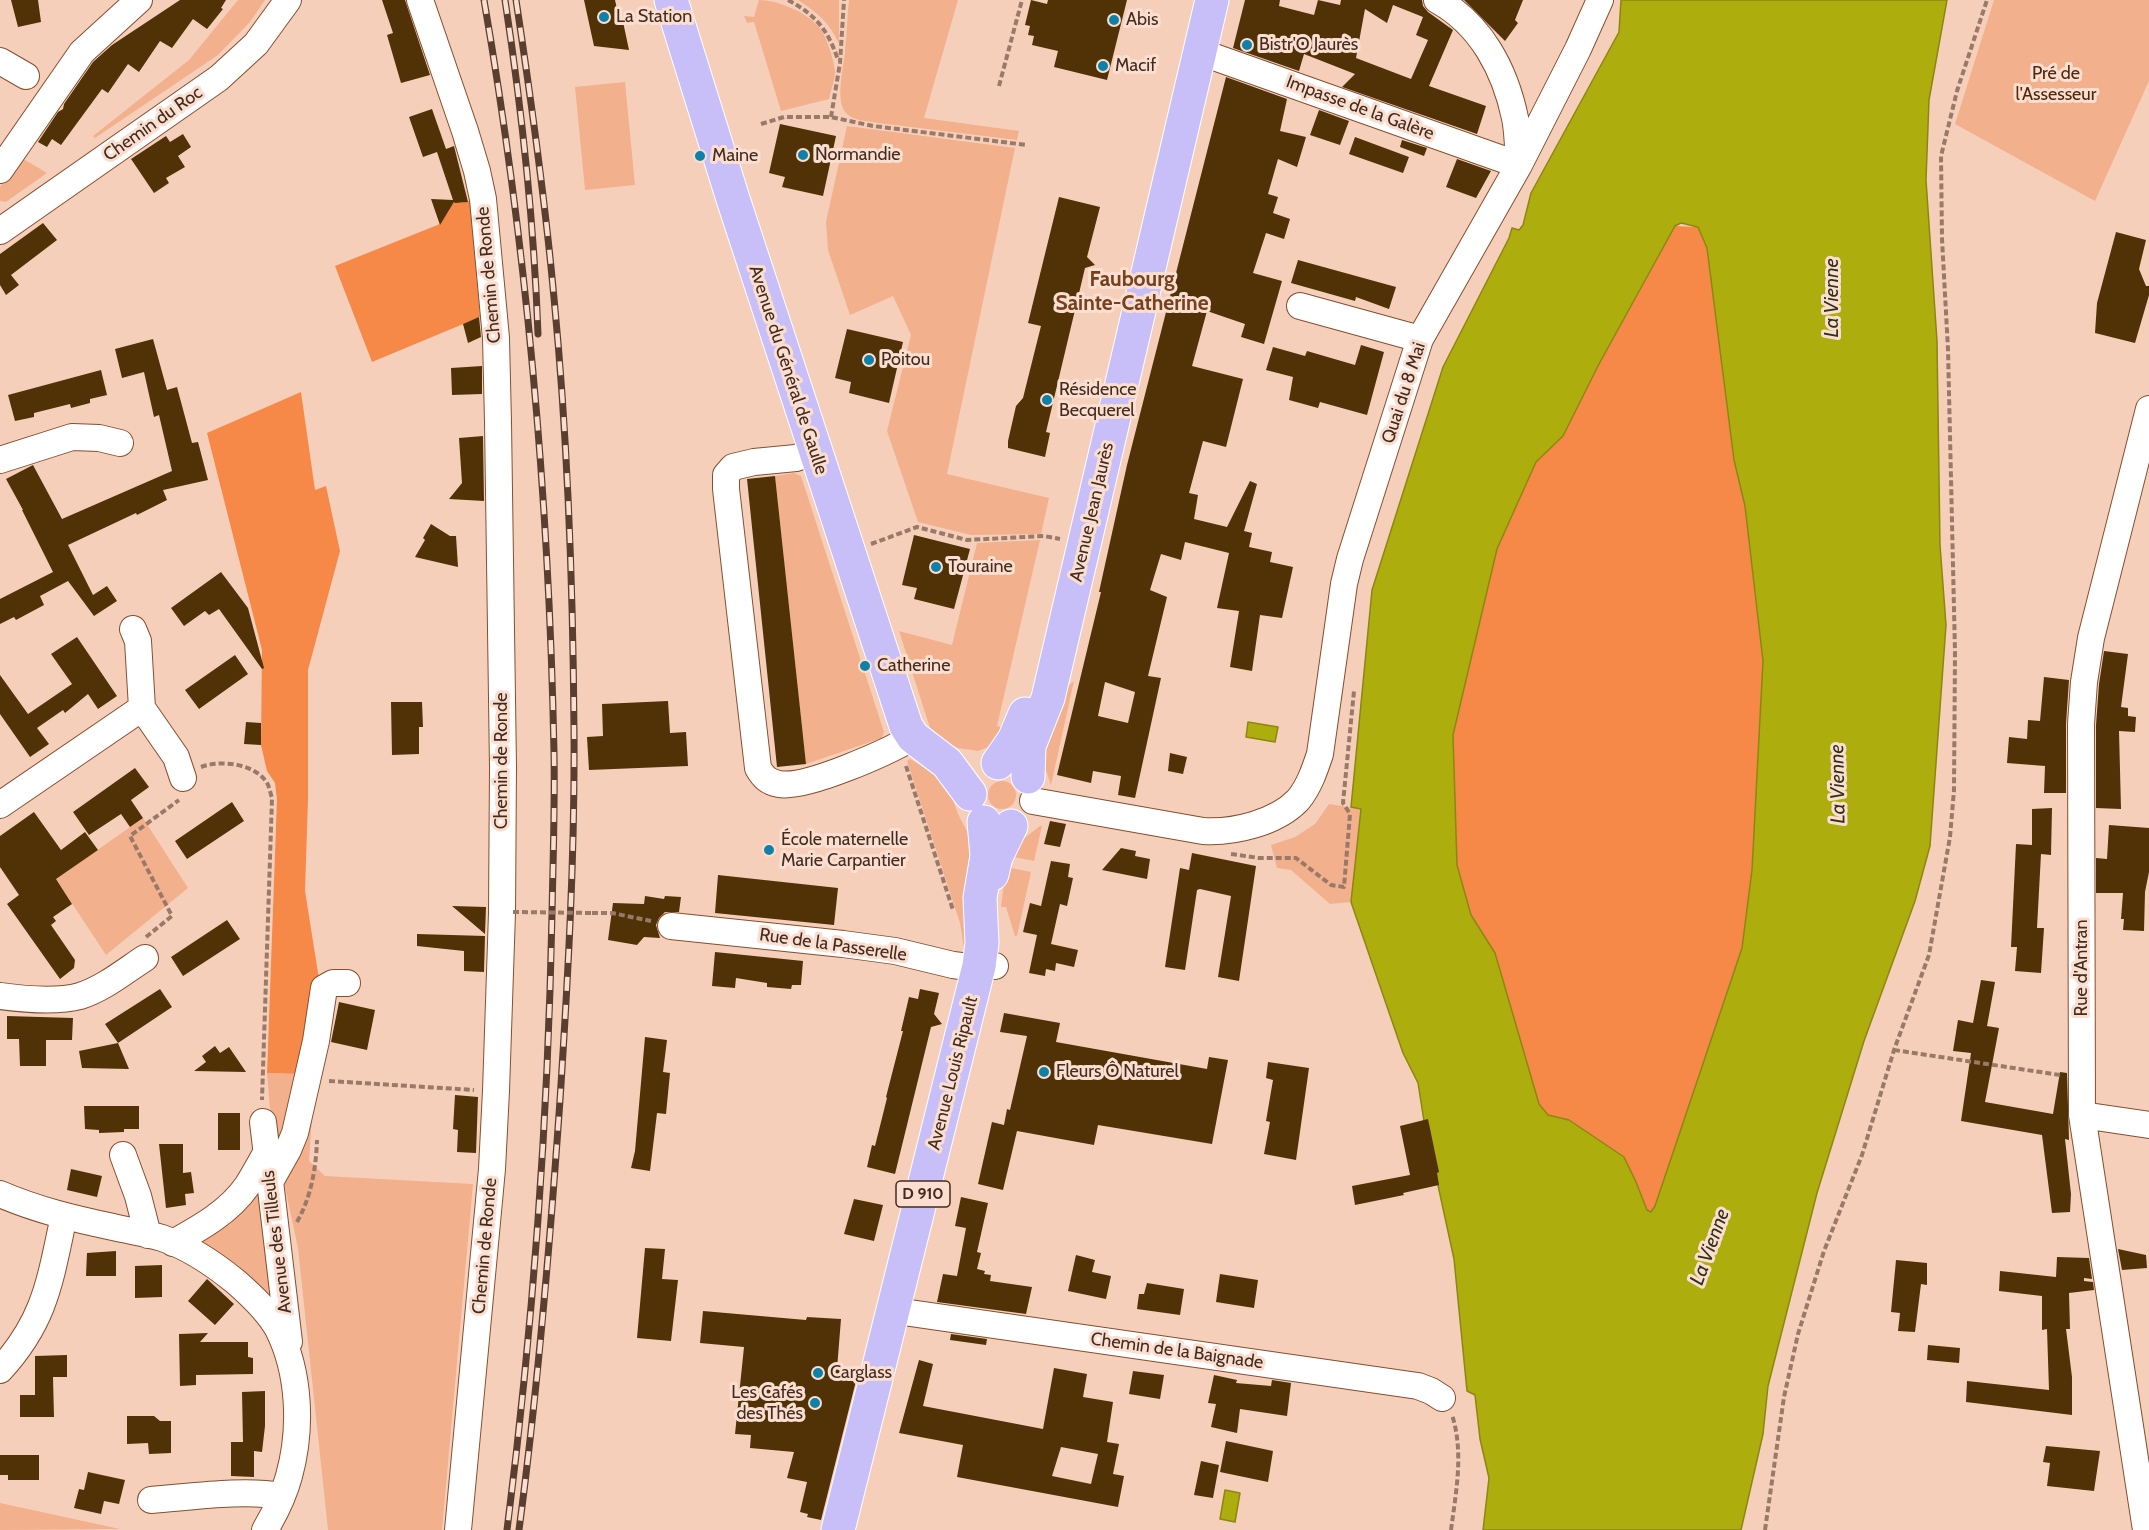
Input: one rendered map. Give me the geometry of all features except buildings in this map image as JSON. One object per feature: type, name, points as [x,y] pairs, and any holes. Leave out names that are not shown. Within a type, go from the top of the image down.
[{"type":"main road","name":"Avenue du Général de Gaulle","points":[[671,0],[730,190],[906,726],[924,746],[947,763],[958,776],[990,795]]},
{"type":"main road","name":"Avenue Jean Jaurès","points":[[990,795],[1025,712],[1063,540],[1192,0]]},
{"type":"main road","name":"Avenue Jean Jaurès","points":[[1031,789],[1029,746],[1048,698],[1212,0]]},
{"type":"main road","points":[[1005,763],[1018,768],[1031,789],[1026,817],[990,795],[1005,763]]},
{"type":"main road","name":"Avenue Louis Ripault","points":[[838,1530],[987,966],[995,947],[988,911],[996,857],[990,795]]},
{"type":"main road","name":"Avenue Louis Ripault","points":[[856,1530],[982,1030],[987,966]]},
{"type":"street","points":[[0,170],[82,52],[139,0]]},
{"type":"street","name":"Chemin du Roc","points":[[0,231],[219,78],[256,44],[288,0]]},
{"type":"street","name":"Chemin de Ronde","points":[[420,0],[477,171],[486,228],[496,338],[503,767],[502,913],[492,1169],[458,1530]]},
{"type":"street","points":[[1437,0],[1461,15],[1479,34],[1494,60],[1513,109],[1519,165]]},
{"type":"street","name":"Quai du 8 Mai","points":[[1031,789],[1203,831],[1224,832],[1249,826],[1284,810],[1298,800],[1312,776],[1320,754],[1344,584],[1350,559],[1420,339],[1519,165],[1578,49],[1600,0]]},
{"type":"street","name":"Impasse de la Galère","points":[[1200,52],[1519,165]]},
{"type":"street","points":[[0,60],[26,76]]},
{"type":"street","points":[[1300,306],[1420,339]]},
{"type":"street","name":"Rue d'Antran","points":[[2146,1530],[2082,1115],[2080,724],[2091,638],[2149,409]]},
{"type":"street","points":[[0,460],[72,437],[99,438],[120,443]]},
{"type":"street","points":[[815,452],[796,458],[754,462],[733,467],[726,476],[758,768],[762,776],[770,781],[792,784],[813,779],[890,750],[924,746]]},
{"type":"street","points":[[133,628],[138,641],[142,708],[176,757],[183,778]]},
{"type":"street","points":[[0,805],[142,708]]},
{"type":"street","name":"Rue de la Passerelle","points":[[671,926],[843,944],[895,951],[953,965],[987,966]]},
{"type":"street","points":[[0,996],[60,999],[80,996],[96,989],[145,958]]},
{"type":"street","points":[[270,1182],[295,1133],[316,1041],[324,988],[333,982],[347,983]]},
{"type":"street","points":[[2082,1115],[2149,1125]]},
{"type":"street","name":"Avenue des Tilleuls","points":[[263,1122],[291,1362]]},
{"type":"street","points":[[173,1243],[207,1224],[228,1208],[246,1187],[266,1153]]},
{"type":"street","points":[[123,1155],[138,1196],[148,1235]]},
{"type":"street","points":[[0,1194],[23,1204],[64,1216],[173,1243],[194,1252],[217,1267],[256,1299],[277,1328],[291,1362],[296,1394],[296,1430],[289,1476],[265,1530]]},
{"type":"street","points":[[0,1370],[28,1336],[39,1315],[48,1289],[64,1216]]},
{"type":"street","name":"Chemin de la Baignade","points":[[910,1313],[1418,1386],[1442,1398]]},
{"type":"street","points":[[151,1500],[270,1494],[282,1496]]},
{"type":"path","points":[[788,0],[802,7],[822,24],[840,63]]},
{"type":"path","points":[[831,117],[840,63],[843,0]]},
{"type":"path","points":[[999,86],[1022,0]]},
{"type":"path","points":[[1765,1530],[1784,1397],[1798,1334],[1824,1251],[1862,1155],[1894,1050],[1929,955],[1950,837],[1954,790],[1955,652],[1941,156],[1957,91],[1987,0]]},
{"type":"path","points":[[760,124],[784,117],[831,117],[873,126],[1026,145]]},
{"type":"path","points":[[848,552],[917,528],[967,540],[1044,536],[1063,540]]},
{"type":"path","points":[[924,746],[904,760],[956,920]]},
{"type":"path","points":[[145,958],[142,940],[172,916],[130,836],[179,801],[183,778],[202,766],[218,763],[240,766],[257,772],[267,782],[272,798],[262,1086],[263,1122]]},
{"type":"path","points":[[513,912],[624,915]]},
{"type":"path","points":[[1894,1050],[2067,1077],[2082,1086]]},
{"type":"path","points":[[321,1081],[496,1091]]},
{"type":"path","points":[[279,1254],[307,1201],[316,1162],[317,1139]]},
{"type":"path","points":[[1442,1398],[1450,1411],[1458,1434],[1459,1452],[1452,1530]]},
{"type":"green space","points":[[238,0],[265,0],[250,22],[218,55],[95,138],[93,136],[189,60]]},
{"type":"green space","points":[[759,0],[791,8],[813,22],[822,31],[835,71],[829,99],[781,111],[754,22],[747,23],[744,16],[754,17]]},
{"type":"green space","points":[[798,0],[839,0],[839,44],[822,19]]},
{"type":"green space","points":[[849,0],[958,0],[924,118],[1019,131],[1017,140],[878,123],[847,114],[843,109],[840,93]]},
{"type":"green space","name":"Pré de l'Assesseur","points":[[1994,0],[2149,0],[2149,81],[2095,201],[1955,124]]},
{"type":"green space","points":[[625,82],[635,185],[585,190],[575,87]]},
{"type":"green space","points":[[847,126],[1015,148],[947,474],[1049,498],[1041,534],[971,535],[918,522],[887,431],[911,335],[893,296],[850,315],[828,250],[826,222]]},
{"type":"green space","points":[[20,157],[47,173],[6,202],[0,201],[0,187]]},
{"type":"green space","points":[[794,473],[801,476],[884,732],[882,738],[806,764],[775,476]]},
{"type":"green space","points":[[1040,540],[997,726],[1007,729],[994,745],[978,751],[958,748],[949,744],[930,728],[899,631],[952,645],[977,543]]},
{"type":"green space","points":[[1074,681],[1051,785],[1041,756],[1067,687]]},
{"type":"green space","points":[[910,759],[939,776],[950,791],[958,814],[973,843],[968,945],[964,948],[960,923],[907,761]]},
{"type":"green space","points":[[1002,781],[1012,785],[1016,795],[1012,805],[1002,809],[992,805],[988,795],[992,785]]},
{"type":"green space","points":[[1329,804],[1361,809],[1351,902],[1330,904],[1291,870],[1277,868],[1271,845],[1295,837],[1315,824]]},
{"type":"green space","points":[[143,818],[188,888],[106,955],[56,879]]},
{"type":"green space","points":[[1042,826],[1034,861],[1009,856],[1022,840]]},
{"type":"green space","points":[[1006,867],[1031,872],[1017,936],[1015,936],[1006,907],[1001,907]]},
{"type":"green space","points":[[267,1073],[315,1075],[309,1161],[325,1176],[473,1184],[442,1530],[328,1530],[298,1248],[271,1122]]},
{"type":"green space","points":[[255,1191],[261,1192],[271,1297],[267,1297],[203,1245],[203,1240]]},
{"type":"green space","points":[[0,1503],[120,1529],[0,1530]]},
{"type":"shaded area","points":[[458,196],[460,203],[470,201],[480,317],[372,362],[335,266],[440,224]]},
{"type":"shaded area","points":[[1675,226],[1698,227],[1707,248],[1734,460],[1745,506],[1763,661],[1752,870],[1742,948],[1655,1206],[1651,1212],[1647,1210],[1636,1182],[1569,1120],[1548,1115],[1539,1104],[1495,953],[1471,915],[1457,865],[1453,735],[1497,549],[1536,462],[1563,436],[1599,364]]},
{"type":"shaded area","points":[[301,392],[315,490],[326,486],[340,551],[308,670],[305,891],[319,979],[301,1074],[267,1073],[277,799],[275,783],[267,771],[261,745],[262,650],[207,433]]},
{"type":"water","name":"La Vienne","points":[[1621,0],[1947,0],[1929,100],[1926,180],[1937,341],[1940,545],[1946,625],[1930,846],[1915,901],[1864,1041],[1817,1193],[1768,1386],[1763,1434],[1741,1530],[1483,1530],[1489,1478],[1480,1439],[1475,1395],[1467,1391],[1454,1259],[1418,1083],[1403,1053],[1351,902],[1361,809],[1351,807],[1372,590],[1443,367],[1512,228],[1519,230],[1523,225],[1531,193],[1619,32]],"holes":[[[1681,223],[1698,227],[1707,248],[1734,460],[1745,506],[1763,661],[1752,870],[1742,948],[1655,1206],[1651,1212],[1647,1210],[1624,1157],[1569,1120],[1548,1115],[1539,1104],[1495,953],[1471,915],[1457,865],[1453,735],[1497,549],[1536,462],[1563,436],[1599,364],[1675,226]]]},
{"type":"water","points":[[1248,722],[1278,727],[1275,742],[1246,737]]},
{"type":"water","points":[[1225,1490],[1240,1493],[1235,1522],[1220,1519]]},
{"type":"railway","points":[[484,0],[512,187],[533,375],[547,563],[554,752],[550,991],[543,1146],[532,1300],[507,1530]]},
{"type":"railway","points":[[505,0],[526,167],[534,250],[538,334]]},
{"type":"railway","points":[[516,0],[542,186],[559,352],[569,514],[574,730],[570,915],[560,1100],[543,1315],[519,1530]]},
{"type":"place","name":"La Station","points":[[604,17]]},
{"type":"place","name":"Abis","points":[[1114,20]]},
{"type":"place","name":"Bistr'O Jaurès","points":[[1247,45]]},
{"type":"place","name":"Macif","points":[[1103,66]]},
{"type":"place","name":"Normandie","points":[[803,155]]},
{"type":"place","name":"Maine","points":[[700,156]]},
{"type":"place","name":"Poitou","points":[[869,360]]},
{"type":"place","name":"Résidence Becquerel","points":[[1047,400]]},
{"type":"place","name":"Touraine","points":[[936,567]]},
{"type":"place","name":"Catherine","points":[[865,666]]},
{"type":"place","name":"École maternelle Marie Carpantier","points":[[769,850]]},
{"type":"place","name":"Fleurs Ô Naturel","points":[[1044,1072]]},
{"type":"place","name":"Carglass","points":[[818,1373]]},
{"type":"place","name":"Les Cafés des Thés","points":[[815,1403]]},
{"type":"district","name":"Faubourg Sainte-Catherine","points":[[1132,292]]}]
